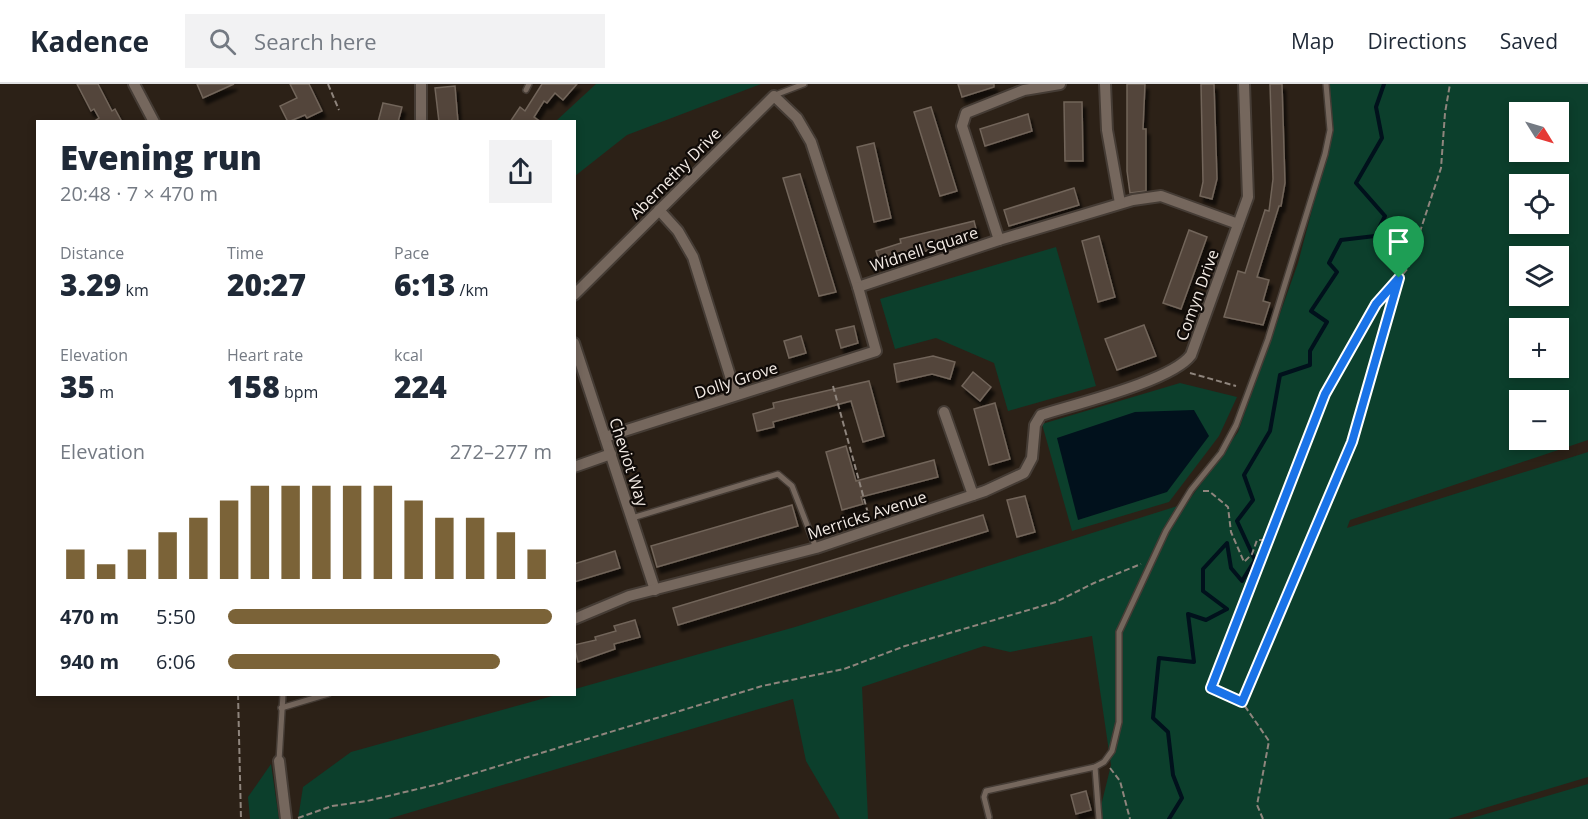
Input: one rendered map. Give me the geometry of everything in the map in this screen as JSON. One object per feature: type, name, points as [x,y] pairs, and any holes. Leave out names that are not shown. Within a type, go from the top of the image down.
[{"type":"street","points":[[134,84],[153,120]]},
{"type":"street","points":[[421,84],[421,120]]},
{"type":"street","name":"Widnell Square","points":[[999,240],[962,126],[966,113],[1024,90],[1060,84]]},
{"type":"street","points":[[1106,84],[1107,130],[1120,204]]},
{"type":"street","name":"Comyn Drive","points":[[1041,415],[1127,388],[1175,369],[1185,364],[1191,355],[1248,197],[1244,84]]},
{"type":"street","name":"Abernethy Drive","points":[[576,293],[774,96]]},
{"type":"street","name":"Widnell Square","points":[[774,96],[797,118],[811,142],[858,287],[876,351]]},
{"type":"street","name":"Widnell Square","points":[[858,287],[999,240],[1120,204],[1161,196],[1238,224]]},
{"type":"street","points":[[659,210],[678,231],[693,257],[736,395]]},
{"type":"street","name":"Cheviot Way","points":[[576,349],[656,590]]},
{"type":"street","name":"Dolly Grove","points":[[605,437],[876,351]]},
{"type":"street","points":[[944,412],[973,495]]},
{"type":"street","name":"Merricks Avenue","points":[[576,618],[629,596],[816,548],[973,495],[1024,473],[1032,458],[1035,424],[1041,415]]},
{"type":"street","points":[[576,466],[611,454]]},
{"type":"street","points":[[279,761],[286,819]]},
{"type":"lane","name":"Abernethy Drive","points":[[774,96],[804,84]]},
{"type":"lane","points":[[989,817],[984,797],[986,791],[1095,767],[1104,762],[1112,751],[1119,722],[1119,632],[1166,531],[1191,490],[1221,453],[1236,425],[1268,339],[1325,154],[1330,130],[1326,84]]},
{"type":"lane","points":[[632,518],[778,474],[792,486],[816,548]]},
{"type":"lane","points":[[279,761],[283,696]]},
{"type":"lane","points":[[281,708],[321,696]]},
{"type":"lane","points":[[1095,767],[1100,819]]},
{"type":"path","points":[[328,84],[339,110]]},
{"type":"path","points":[[1263,819],[1257,805],[1269,741],[1242,702],[1211,688],[1325,394],[1376,304],[1408,268],[1442,168],[1445,113],[1450,84]]},
{"type":"path","points":[[1242,702],[1352,442],[1399,278]]},
{"type":"path","points":[[1175,369],[1236,386]]},
{"type":"path","points":[[834,386],[872,529]]},
{"type":"path","points":[[1191,490],[1209,491],[1228,507],[1231,532],[1244,562],[1252,554],[1257,540],[1267,540]]},
{"type":"path","points":[[295,819],[332,806],[367,801],[439,784],[762,686],[844,669],[906,646],[1056,602],[1094,583],[1153,559]]},
{"type":"path","points":[[238,696],[241,819]]},
{"type":"path","points":[[1104,762],[1120,781],[1130,819]]},
{"type":"green space","points":[[596,84],[761,84],[627,135],[576,175],[576,120],[557,120]]},
{"type":"green space","points":[[1328,84],[1588,84],[1588,440],[1569,446],[1569,390],[1509,390],[1509,450],[1558,450],[1350,520],[1347,528],[1588,452],[1588,777],[1448,819],[1102,819],[1100,810],[1111,765],[1092,636],[1010,652],[984,646],[862,687],[868,819],[840,819],[806,761],[793,699],[388,819],[298,819],[303,787],[351,752],[552,696],[576,696],[576,689],[795,627],[1187,503],[1238,432],[1298,263],[1332,134]]},
{"type":"green space","points":[[1056,247],[1096,386],[1008,411],[994,363],[936,338],[895,349],[880,299]]},
{"type":"green space","points":[[1180,383],[1237,397],[1219,436],[1169,502],[1072,531],[1042,424]]},
{"type":"green space","points":[[271,764],[279,819],[250,819],[248,797]]},
{"type":"green space","points":[[1588,784],[1588,819],[1469,819]]},
{"type":"water","points":[[1194,410],[1209,436],[1167,492],[1078,520],[1057,438],[1135,412]]},
{"type":"building","points":[[77,84],[98,84],[112,111],[115,109],[121,120],[96,120],[99,118],[94,109],[91,111]]},
{"type":"building","points":[[197,84],[234,84],[203,98]]},
{"type":"building","points":[[290,84],[309,84],[322,111],[307,118],[305,115],[287,120],[280,106],[297,98]]},
{"type":"building","points":[[542,84],[577,84],[563,100],[555,93],[547,103],[544,101],[534,117],[538,120],[511,120],[520,107],[525,111]]},
{"type":"building","points":[[958,84],[994,84],[994,87],[962,97]]},
{"type":"building","points":[[1127,84],[1145,84],[1143,129],[1146,129],[1146,191],[1130,193],[1127,171]]},
{"type":"building","points":[[1201,84],[1214,84],[1217,179],[1212,199],[1200,196],[1203,182]]},
{"type":"building","points":[[1270,84],[1282,84],[1285,183],[1281,206],[1279,206],[1257,277],[1269,280],[1263,301],[1270,303],[1263,325],[1224,317],[1238,271],[1245,273],[1265,210],[1269,211],[1273,179]]},
{"type":"building","points":[[455,86],[458,120],[439,120],[435,88]]},
{"type":"building","points":[[1064,102],[1082,102],[1083,161],[1065,161]]},
{"type":"building","points":[[383,103],[402,107],[399,120],[379,120]]},
{"type":"building","points":[[931,107],[957,191],[940,196],[914,112]]},
{"type":"building","points":[[1028,114],[1032,131],[985,146],[980,129]]},
{"type":"building","points":[[874,143],[891,218],[874,222],[857,147]]},
{"type":"building","points":[[800,174],[836,292],[819,296],[783,178]]},
{"type":"building","points":[[1074,188],[1079,205],[1009,226],[1004,210]]},
{"type":"building","points":[[974,221],[978,237],[903,257],[904,260],[881,267],[876,251],[901,243],[900,239]]},
{"type":"building","points":[[1189,230],[1207,237],[1181,309],[1163,303]]},
{"type":"building","points":[[1099,236],[1115,297],[1098,302],[1082,241]]},
{"type":"building","points":[[1144,325],[1156,356],[1117,370],[1105,339]]},
{"type":"building","points":[[854,326],[858,343],[841,348],[836,330]]},
{"type":"building","points":[[801,336],[806,353],[789,358],[784,341]]},
{"type":"building","points":[[933,356],[955,362],[950,379],[932,374],[897,382],[894,364]]},
{"type":"building","points":[[973,372],[991,387],[980,401],[962,386]]},
{"type":"building","points":[[869,381],[884,436],[863,442],[851,401],[773,422],[774,427],[757,431],[753,414],[774,408],[773,403]]},
{"type":"building","points":[[995,403],[1010,459],[989,465],[974,409]]},
{"type":"building","points":[[846,446],[856,481],[934,460],[938,477],[861,497],[863,504],[842,510],[826,452]]},
{"type":"building","points":[[1025,496],[1035,532],[1017,537],[1007,500]]},
{"type":"building","points":[[792,505],[798,526],[657,567],[651,546]]},
{"type":"building","points":[[983,515],[988,531],[678,625],[673,608]]},
{"type":"building","points":[[615,551],[620,568],[576,581],[576,563]]},
{"type":"building","points":[[635,620],[640,637],[614,644],[615,649],[578,662],[576,645],[596,640],[595,637],[616,631],[614,626]]},
{"type":"building","points":[[1086,791],[1091,810],[1076,814],[1071,795]]},
{"type":"waterway","points":[[1169,819],[1182,798],[1173,775],[1168,732],[1153,718],[1159,658],[1194,662],[1188,614],[1206,620],[1227,609],[1203,591],[1203,569],[1227,543],[1231,568],[1242,581],[1255,560],[1237,521],[1253,500],[1244,475],[1270,431],[1280,375],[1310,365],[1310,351],[1327,322],[1311,311],[1337,272],[1329,263],[1341,240],[1375,236],[1385,216],[1356,183],[1382,138],[1376,107],[1384,84]]},
{"type":"route","points":[[1399,278],[1352,442],[1242,702],[1211,688],[1305,439],[1325,394],[1376,304],[1399,278]]}]
